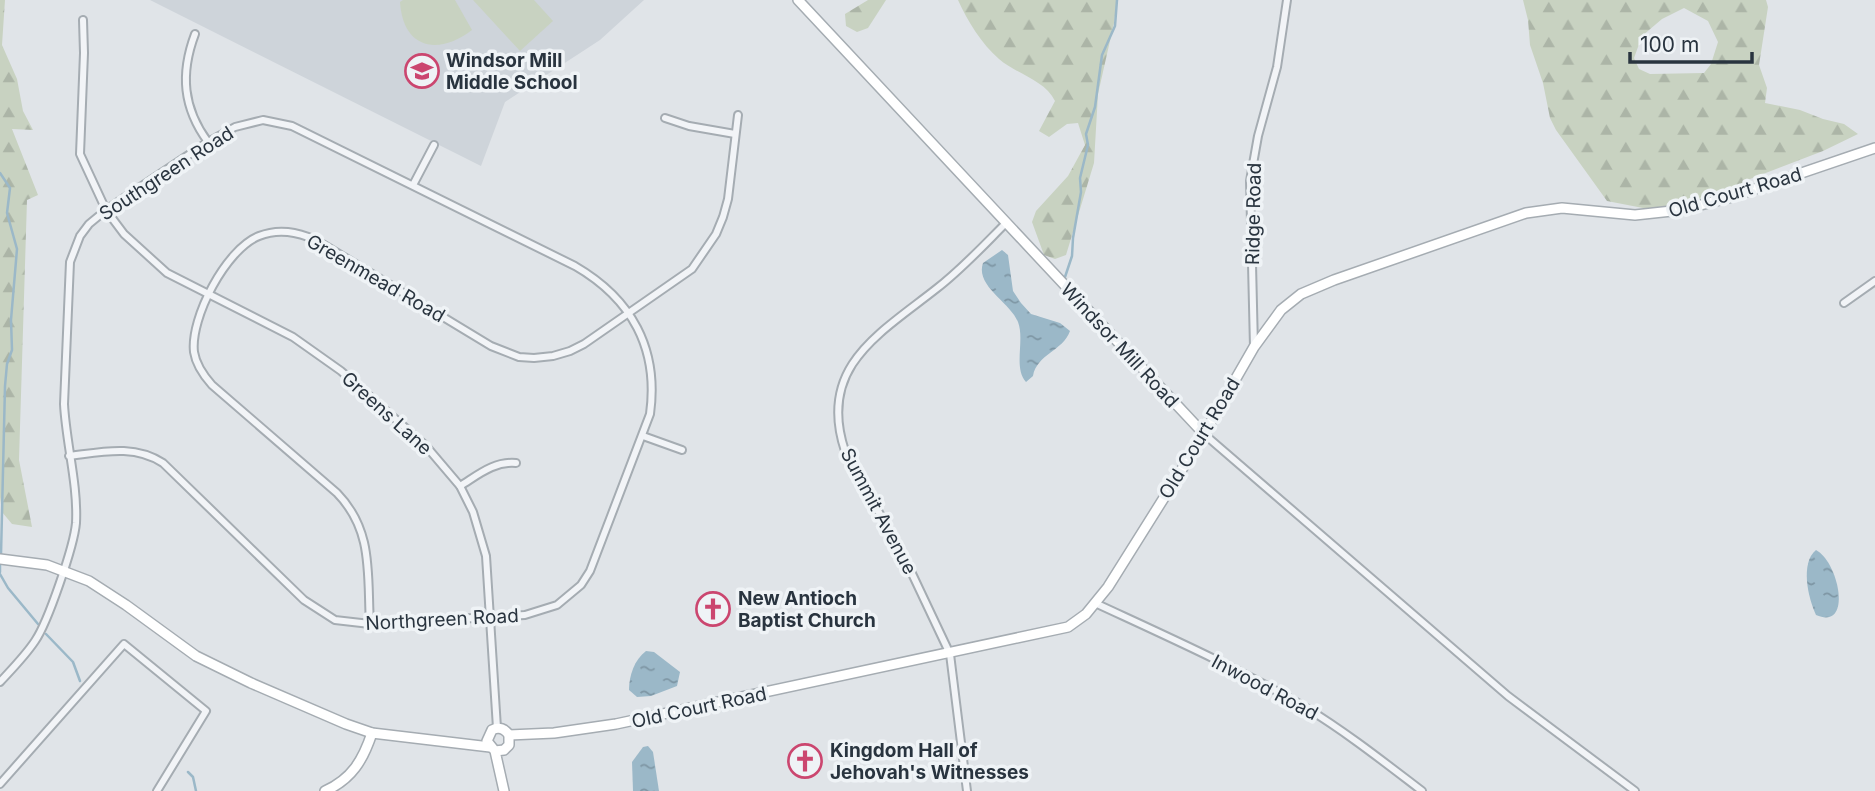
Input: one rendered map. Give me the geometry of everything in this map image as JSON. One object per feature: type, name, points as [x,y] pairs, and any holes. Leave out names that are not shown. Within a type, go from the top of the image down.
[{"type":"main road","name":"Windsor Mill Road","points":[[798,0],[1204,434]]},
{"type":"main road","name":"Old Court Road","points":[[3,559],[63,570],[108,593],[177,644],[219,669],[316,712],[372,733],[499,744],[533,735],[616,724],[950,654],[1068,627],[1086,614],[1204,434],[1254,347],[1281,310],[1312,288],[1504,219],[1562,208],[1635,215],[1681,211],[1728,198],[1875,148]]},
{"type":"main road","points":[[499,744],[490,732],[497,728],[505,730],[499,744],[503,786]]},
{"type":"main road","points":[[326,791],[338,786],[354,771],[372,733]]},
{"type":"street","name":"Ridge Road","points":[[1254,347],[1250,181],[1277,67],[1287,0]]},
{"type":"street","name":"Greens Lane","points":[[83,20],[85,53],[80,154],[106,210],[124,234],[167,273],[293,337],[341,371],[426,446],[460,486],[481,533],[486,556],[497,728]]},
{"type":"street","points":[[195,34],[186,67],[186,98],[196,126],[208,142]]},
{"type":"street","name":"Greenmead Road","points":[[370,624],[366,549],[355,513],[337,493],[212,385],[194,355],[195,333],[209,295],[227,262],[247,242],[267,233],[291,232],[316,240],[491,346],[519,357],[553,356],[570,351],[692,269],[716,234],[727,199],[738,115]]},
{"type":"street","points":[[665,118],[689,126],[736,134]]},
{"type":"street","name":"Southgreen Road","points":[[0,682],[41,632],[74,537],[76,522],[64,404],[71,262],[80,236],[89,224],[106,210],[208,142],[248,122],[292,125],[592,276],[610,290],[629,313]]},
{"type":"street","points":[[413,185],[433,145]]},
{"type":"street","name":"Summit Avenue","points":[[967,791],[950,654],[907,563],[845,451],[840,436],[838,403],[846,372],[863,347],[946,281],[1006,223]]},
{"type":"street","points":[[1844,303],[1875,281]]},
{"type":"street","name":"Northgreen Road","points":[[69,456],[120,449],[153,456],[315,608],[335,620],[370,624],[525,615],[542,611],[557,605],[581,585],[590,571],[650,414],[651,379],[645,346],[629,313]]},
{"type":"street","name":"Windsor Mill Road","points":[[1204,434],[1508,696],[1635,791]]},
{"type":"street","points":[[643,436],[681,450]]},
{"type":"street","points":[[460,486],[492,466],[516,463]]},
{"type":"street","name":"Inwood Road","points":[[1095,603],[1228,666],[1305,707],[1361,744],[1422,791]]},
{"type":"street","points":[[0,784],[124,643],[206,711],[157,791]]},
{"type":"shaded area","name":"Windsor Mill Middle School","points":[[150,0],[644,0],[600,40],[505,102],[481,166]]},
{"type":"green space","points":[[0,0],[5,0],[2,45],[17,79],[23,111],[33,130],[12,129],[38,195],[27,200],[19,460],[32,527],[12,524],[2,512],[0,497]]},
{"type":"green space","points":[[455,0],[472,30],[447,43],[424,43],[408,30],[400,2]]},
{"type":"green space","points":[[473,0],[534,0],[553,21],[520,51]]},
{"type":"green space","points":[[868,0],[886,0],[868,28],[857,32],[846,26],[845,14]]},
{"type":"green space","points":[[958,0],[1117,0],[1098,94],[1094,163],[1066,255],[1055,259],[1044,255],[1032,222],[1036,211],[1068,176],[1085,145],[1078,123],[1067,124],[1049,137],[1039,131],[1055,101],[1037,82],[992,53],[976,32]]},
{"type":"green space","points":[[1523,0],[1766,0],[1768,7],[1759,65],[1767,88],[1765,103],[1800,110],[1844,124],[1858,134],[1823,151],[1750,179],[1717,200],[1656,208],[1607,201],[1550,118],[1543,83],[1530,45]],"holes":[[[1684,8],[1708,21],[1718,42],[1711,64],[1704,73],[1650,74],[1639,69],[1634,58],[1642,36],[1662,19]]]},
{"type":"water","points":[[1002,250],[1008,255],[1013,291],[1021,303],[1031,314],[1060,323],[1070,331],[1062,343],[1039,362],[1033,376],[1026,382],[1020,369],[1018,322],[988,287],[982,271],[983,263]]},
{"type":"water","points":[[1816,550],[1831,567],[1836,580],[1838,605],[1835,613],[1828,617],[1816,615],[1808,590],[1808,563]]},
{"type":"water","points":[[646,651],[654,652],[680,672],[677,686],[651,696],[637,697],[629,690],[630,679],[635,664]]},
{"type":"water","points":[[648,746],[653,752],[659,791],[633,791],[632,762],[643,747]]},
{"type":"waterway","points":[[1065,277],[1072,256],[1081,192],[1080,178],[1088,145],[1086,134],[1095,107],[1102,55],[1115,26],[1117,0]]},
{"type":"waterway","points":[[0,173],[10,188],[7,213],[17,249],[11,320],[12,350],[7,364],[5,386],[1,555]]},
{"type":"waterway","points":[[0,562],[0,572]]},
{"type":"waterway","points":[[0,574],[8,588],[38,624]]},
{"type":"waterway","points":[[46,634],[73,662],[80,681]]},
{"type":"waterway","points":[[188,772],[193,777],[196,791]]},
{"type":"place","name":"Windsor Mill Middle School","points":[[422,71]]},
{"type":"place","name":"New Antioch Baptist Church","points":[[713,609]]},
{"type":"place","name":"Kingdom Hall of Jehovah's Witnesses","points":[[805,761]]}]
